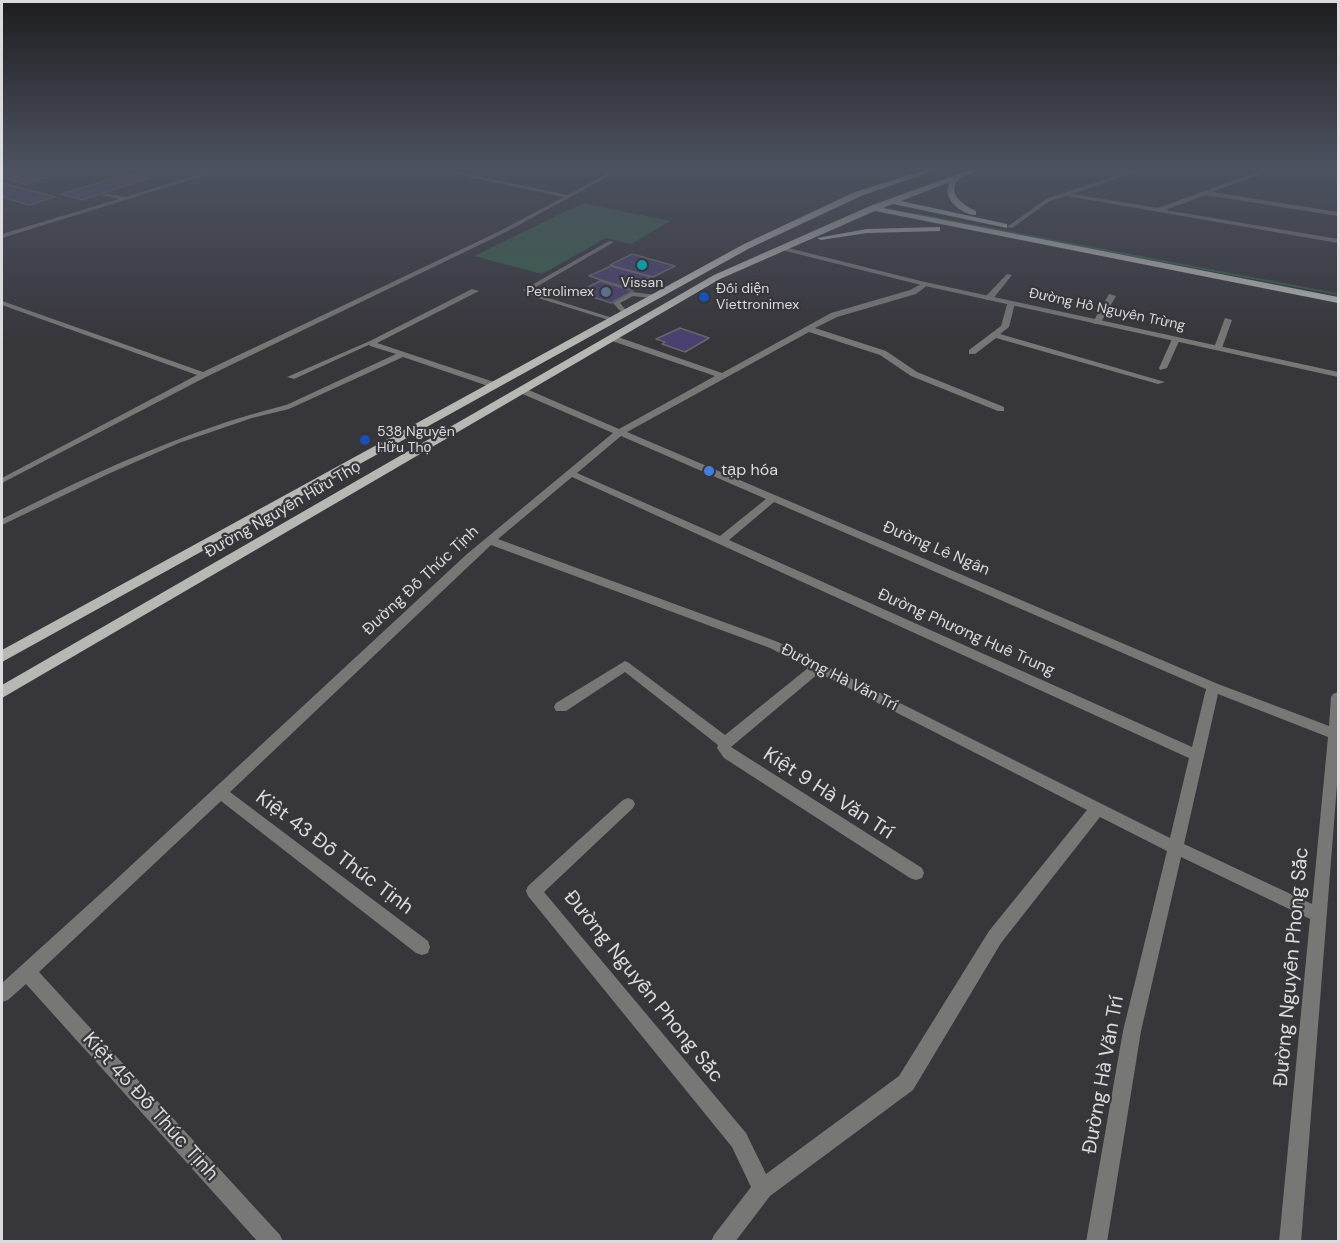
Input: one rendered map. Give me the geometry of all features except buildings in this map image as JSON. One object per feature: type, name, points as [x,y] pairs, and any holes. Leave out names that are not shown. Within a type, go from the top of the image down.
[{"type":"main road","name":"Đường Nguyễn Hữu Thọ","points":[[2,657],[783,228]]},
{"type":"main road","name":"Đường Nguyễn Hữu Thọ","points":[[2,692],[717,277],[826,228]]},
{"type":"main road","points":[[969,228],[1338,300]]},
{"type":"main road","points":[[1015,228],[1323,287]]},
{"type":"main road","points":[[780,248],[828,236],[867,231],[929,229],[998,234]]},
{"type":"street","points":[[1260,228],[1338,241]]},
{"type":"street","name":"Đường Hồ Nguyên Trừng","points":[[780,248],[925,284],[1338,375]]},
{"type":"street","name":"Đường Hồ Nguyên Trừng","points":[[989,298],[1009,275]]},
{"type":"street","name":"Đường Đỗ Thúc Tịnh","points":[[2,994],[489,540],[620,432],[834,315],[913,292],[925,284]]},
{"type":"street","points":[[475,291],[372,342],[494,385]]},
{"type":"street","points":[[1097,322],[1112,296]]},
{"type":"street","points":[[972,352],[1008,323],[1011,303]]},
{"type":"street","points":[[1218,348],[1228,320]]},
{"type":"street","points":[[809,329],[883,353],[915,374],[1001,409]]},
{"type":"street","points":[[994,335],[1161,382]]},
{"type":"street","points":[[612,338],[722,376]]},
{"type":"street","points":[[1163,368],[1176,339]]},
{"type":"street","points":[[286,407],[403,354]]},
{"type":"street","name":"Đường Lê Ngân","points":[[521,390],[1213,687],[1337,734]]},
{"type":"street","name":"Đường Phương Huê Trung","points":[[570,473],[1197,755]]},
{"type":"street","points":[[722,540],[774,497]]},
{"type":"street","name":"Đường Hà Văn Trí","points":[[489,540],[774,645],[1174,847],[1319,915]]},
{"type":"street","name":"Kiệt 9 Hà Văn Trí","points":[[561,707],[625,666],[725,743],[724,748],[729,754],[916,873]]},
{"type":"street","points":[[725,743],[818,668]]},
{"type":"street","name":"Đường Hà Văn Trí","points":[[1096,1242],[1132,1031],[1213,687]]},
{"type":"street","name":"Đường Nguyễn Phong Sắc","points":[[1290,1242],[1337,734],[1338,697]]},
{"type":"street","name":"Kiệt 43 Đỗ Thúc Tịnh","points":[[220,793],[422,947]]},
{"type":"street","name":"Đường Nguyễn Phong Sắc","points":[[628,804],[534,891],[739,1140],[763,1189]]},
{"type":"street","points":[[721,1242],[763,1189],[906,1083],[995,937],[1098,808]]},
{"type":"street","name":"Kiệt 45 Đỗ Thúc Tịnh","points":[[27,972],[273,1242]]},
{"type":"lane","points":[[2,236],[29,228]]},
{"type":"lane","points":[[2,481],[203,375],[508,228]]},
{"type":"lane","points":[[611,242],[526,290],[540,297],[614,320]]},
{"type":"lane","points":[[2,303],[203,375]]},
{"type":"lane","points":[[291,377],[372,342]]},
{"type":"lane","points":[[2,522],[148,453],[241,418],[286,407]]},
{"type":"green space","points":[[532,228],[658,228],[631,244],[606,238],[542,274],[474,256]]},
{"type":"green space","points":[[981,228],[993,228],[1338,295]]},
{"type":"place","name":"Vissan","points":[[642,265]]},
{"type":"place","name":"Petrolimex","points":[[606,292]]},
{"type":"place","name":"Đối diện Viettronimex","points":[[704,297]]},
{"type":"place","name":"538 Nguyễn Hữu Thọ","points":[[365,440]]},
{"type":"place","name":"tạp hóa","points":[[709,471]]}]
